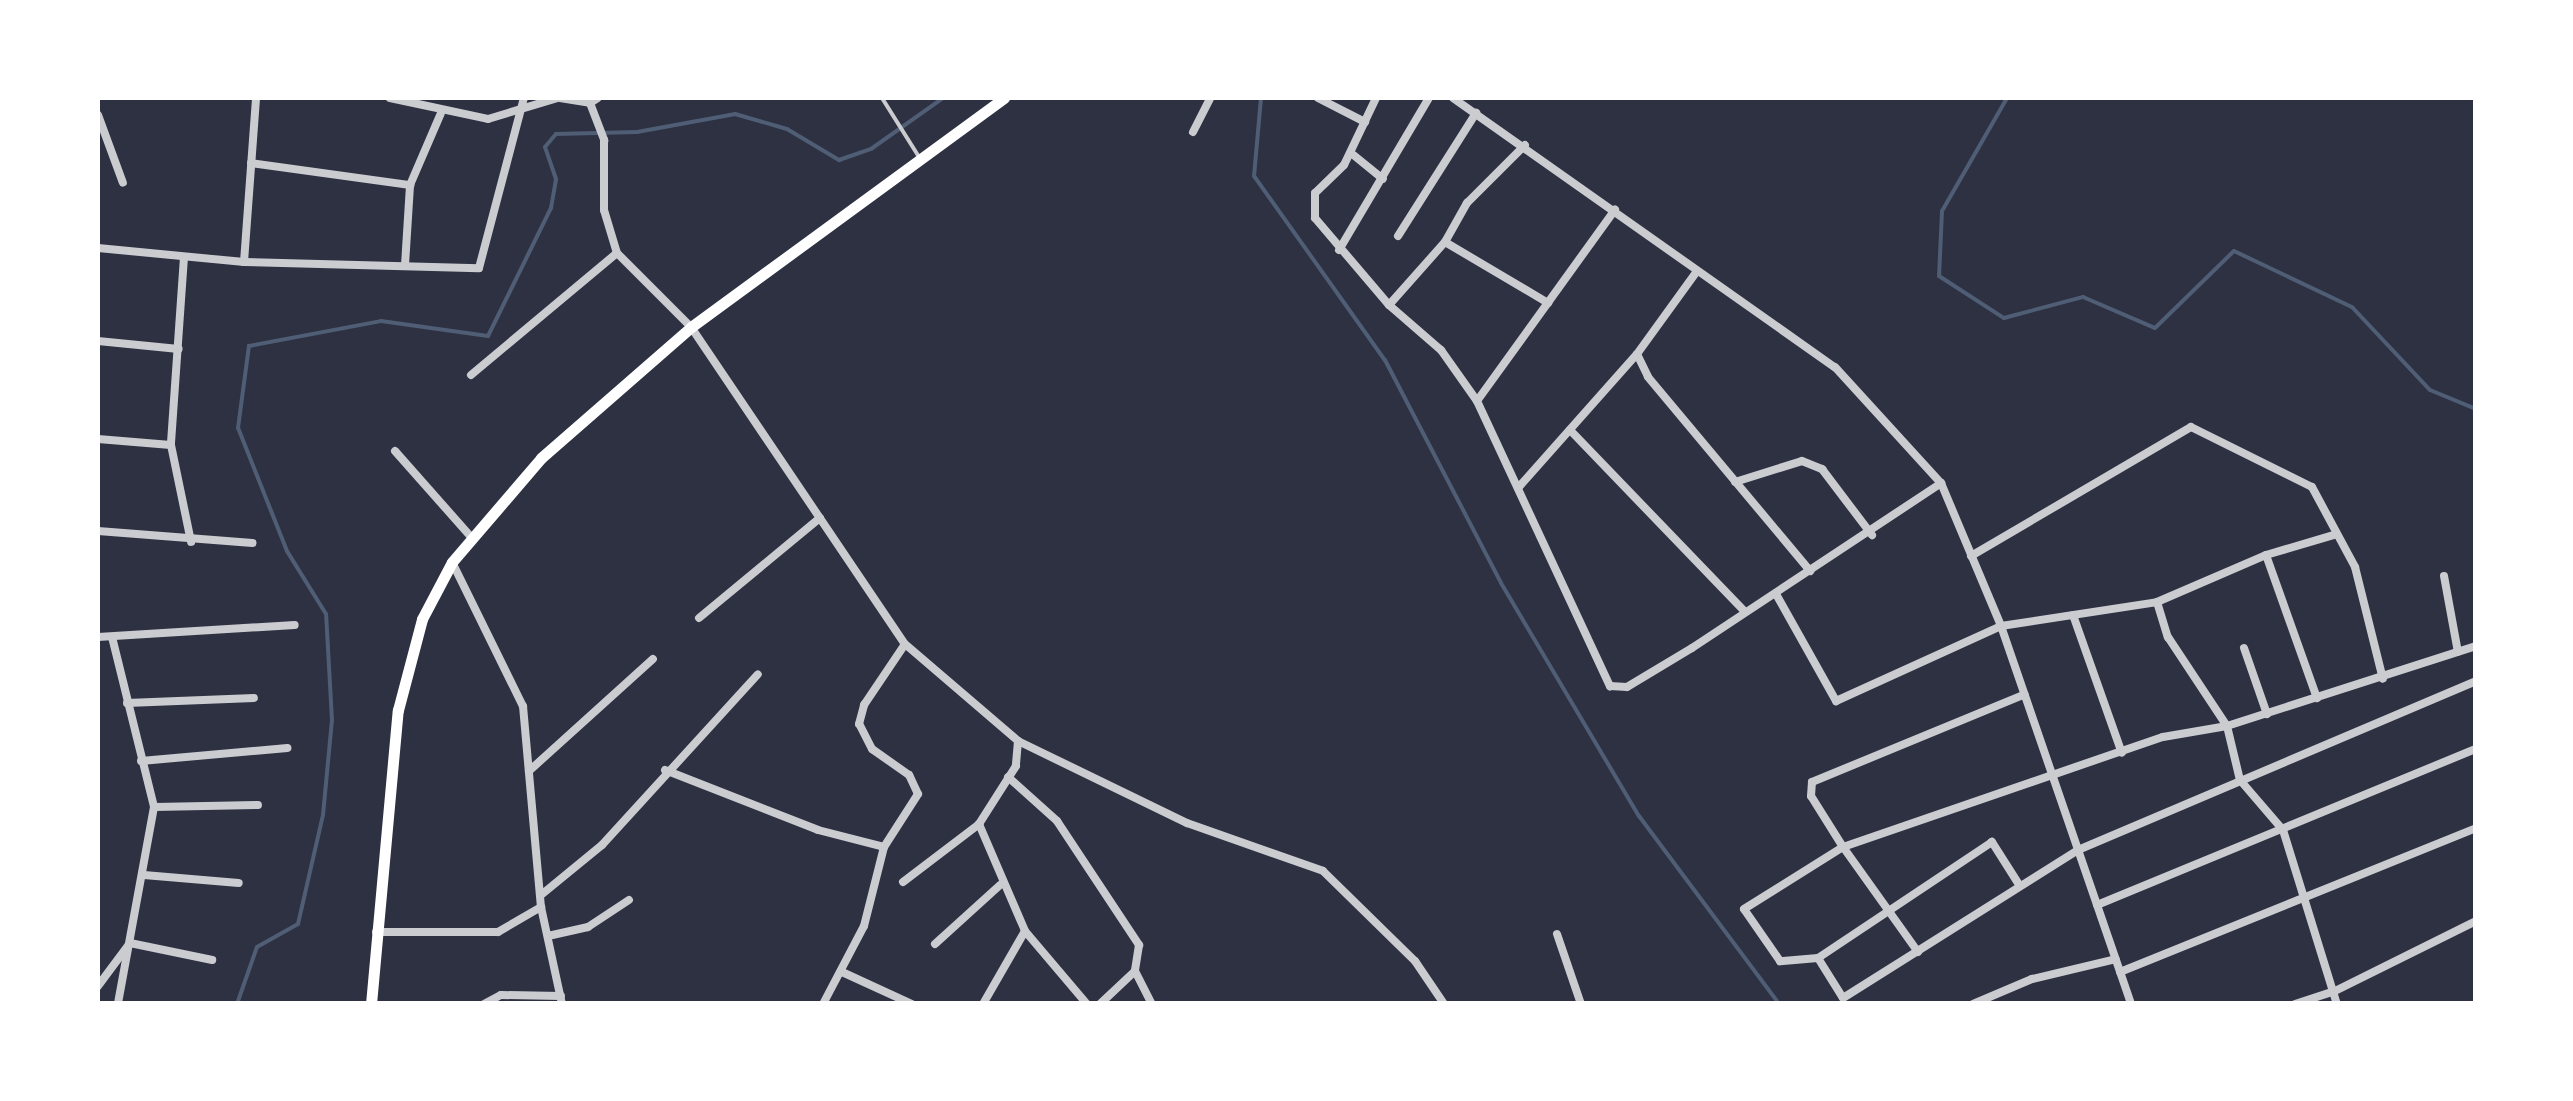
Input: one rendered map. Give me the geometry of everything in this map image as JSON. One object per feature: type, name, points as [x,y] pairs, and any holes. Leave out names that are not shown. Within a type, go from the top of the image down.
[{"type":"main road","points":[[371,1004],[398,710],[422,620],[452,562],[541,458],[690,327],[1004,98]]},
{"type":"street","points":[[244,262],[256,98]]},
{"type":"street","points":[[390,98],[441,114],[488,119],[558,98],[594,100],[604,140],[604,210],[617,253],[690,327],[905,644],[1018,741],[1187,823],[1324,871],[1414,961],[1444,1004]]},
{"type":"street","points":[[98,248],[244,262],[479,268],[524,98]]},
{"type":"street","points":[[1193,132],[1210,98]]},
{"type":"street","points":[[1318,98],[1365,122]]},
{"type":"street","points":[[1376,98],[1350,154],[1312,200],[1315,218],[1389,304],[1441,350],[1477,401],[1610,686],[1627,687],[1872,535],[1941,484]]},
{"type":"street","points":[[1339,250],[1429,98]]},
{"type":"street","points":[[1453,98],[1525,145],[1835,367],[1941,484],[2001,626],[2051,781],[2132,1004]]},
{"type":"street","points":[[1398,236],[1476,112]]},
{"type":"street","points":[[98,114],[123,183]]},
{"type":"street","points":[[405,265],[410,185],[441,114]]},
{"type":"street","points":[[1389,304],[1445,242],[1466,204],[1525,145]]},
{"type":"street","points":[[1350,154],[1384,178]]},
{"type":"street","points":[[251,162],[410,185]]},
{"type":"street","points":[[1477,401],[1615,210]]},
{"type":"street","points":[[1445,242],[1548,303]]},
{"type":"street","points":[[472,375],[617,253]]},
{"type":"street","points":[[184,258],[171,445],[191,542]]},
{"type":"street","points":[[1518,488],[1637,354],[1697,270]]},
{"type":"street","points":[[98,341],[179,350]]},
{"type":"street","points":[[1637,354],[1648,377],[1810,572]]},
{"type":"street","points":[[1972,556],[2191,427],[2312,487],[2334,535],[2355,567],[2383,679]]},
{"type":"street","points":[[1570,430],[1745,612]]},
{"type":"street","points":[[98,438],[171,445]]},
{"type":"street","points":[[395,450],[471,537]]},
{"type":"street","points":[[1735,482],[1802,461],[1822,470],[1872,535]]},
{"type":"street","points":[[699,618],[820,518]]},
{"type":"street","points":[[98,530],[191,542],[253,544]]},
{"type":"street","points":[[1776,594],[1836,701],[2001,626],[2156,602],[2266,555],[2334,535]]},
{"type":"street","points":[[2266,555],[2317,698]]},
{"type":"street","points":[[452,562],[518,688],[530,771],[541,907],[561,1000],[517,999],[484,1004]]},
{"type":"street","points":[[2444,576],[2458,652]]},
{"type":"street","points":[[2156,602],[2168,637],[2227,726],[2240,780],[2282,830],[2307,897],[2337,1004]]},
{"type":"street","points":[[2073,614],[2122,753]]},
{"type":"street","points":[[98,636],[295,625]]},
{"type":"street","points":[[112,636],[154,808],[118,1004]]},
{"type":"street","points":[[823,1004],[864,926],[884,847],[918,794],[908,775],[866,742],[860,716],[905,644]]},
{"type":"street","points":[[2018,883],[1992,842],[1818,958],[1780,961],[1744,909],[1843,848],[2051,781],[2162,737],[2227,726],[2476,646]]},
{"type":"street","points":[[2244,648],[2266,714]]},
{"type":"street","points":[[530,771],[653,659]]},
{"type":"street","points":[[540,895],[602,845],[666,770],[758,674]]},
{"type":"street","points":[[1818,958],[1844,998],[2018,883],[2078,850],[2476,681]]},
{"type":"street","points":[[1918,952],[1891,907],[1843,848],[1811,796],[1812,782],[2025,694]]},
{"type":"street","points":[[126,702],[254,698]]},
{"type":"street","points":[[903,882],[978,824],[1020,756],[1018,741]]},
{"type":"street","points":[[141,761],[286,748]]},
{"type":"street","points":[[2097,905],[2476,749]]},
{"type":"street","points":[[666,770],[818,830],[884,847]]},
{"type":"street","points":[[1008,777],[1058,820],[1140,946],[1135,971],[1100,1004]]},
{"type":"street","points":[[154,808],[258,805]]},
{"type":"street","points":[[978,824],[1000,885],[1025,931],[1086,1004]]},
{"type":"street","points":[[2120,972],[2476,828]]},
{"type":"street","points":[[144,875],[239,883]]},
{"type":"street","points":[[935,944],[1000,885]]},
{"type":"street","points":[[548,936],[588,927],[629,900]]},
{"type":"street","points":[[376,932],[498,932],[541,907]]},
{"type":"street","points":[[2295,1004],[2333,992],[2476,920]]},
{"type":"street","points":[[983,1004],[1025,931]]},
{"type":"street","points":[[1557,934],[1581,1004]]},
{"type":"street","points":[[130,943],[212,960]]},
{"type":"street","points":[[98,986],[130,943]]},
{"type":"street","points":[[1972,1004],[2032,980],[2116,959]]},
{"type":"street","points":[[1135,971],[1152,1004]]},
{"type":"street","points":[[842,972],[912,1004]]},
{"type":"lane","points":[[882,98],[920,157]]},
{"type":"waterway","points":[[237,1004],[257,947],[298,924],[323,815],[332,720],[326,614],[287,551],[238,428],[249,346],[381,321],[488,336],[551,208],[556,179],[545,147],[556,134],[637,132],[735,114],[787,129],[839,160],[871,149],[943,98]]},
{"type":"waterway","points":[[1261,98],[1254,176],[1385,360],[1501,583],[1639,816],[1779,1004]]},
{"type":"waterway","points":[[2007,98],[1942,211],[1939,276],[2004,318],[2083,297],[2155,328],[2234,251],[2352,307],[2430,390],[2476,409]]}]
